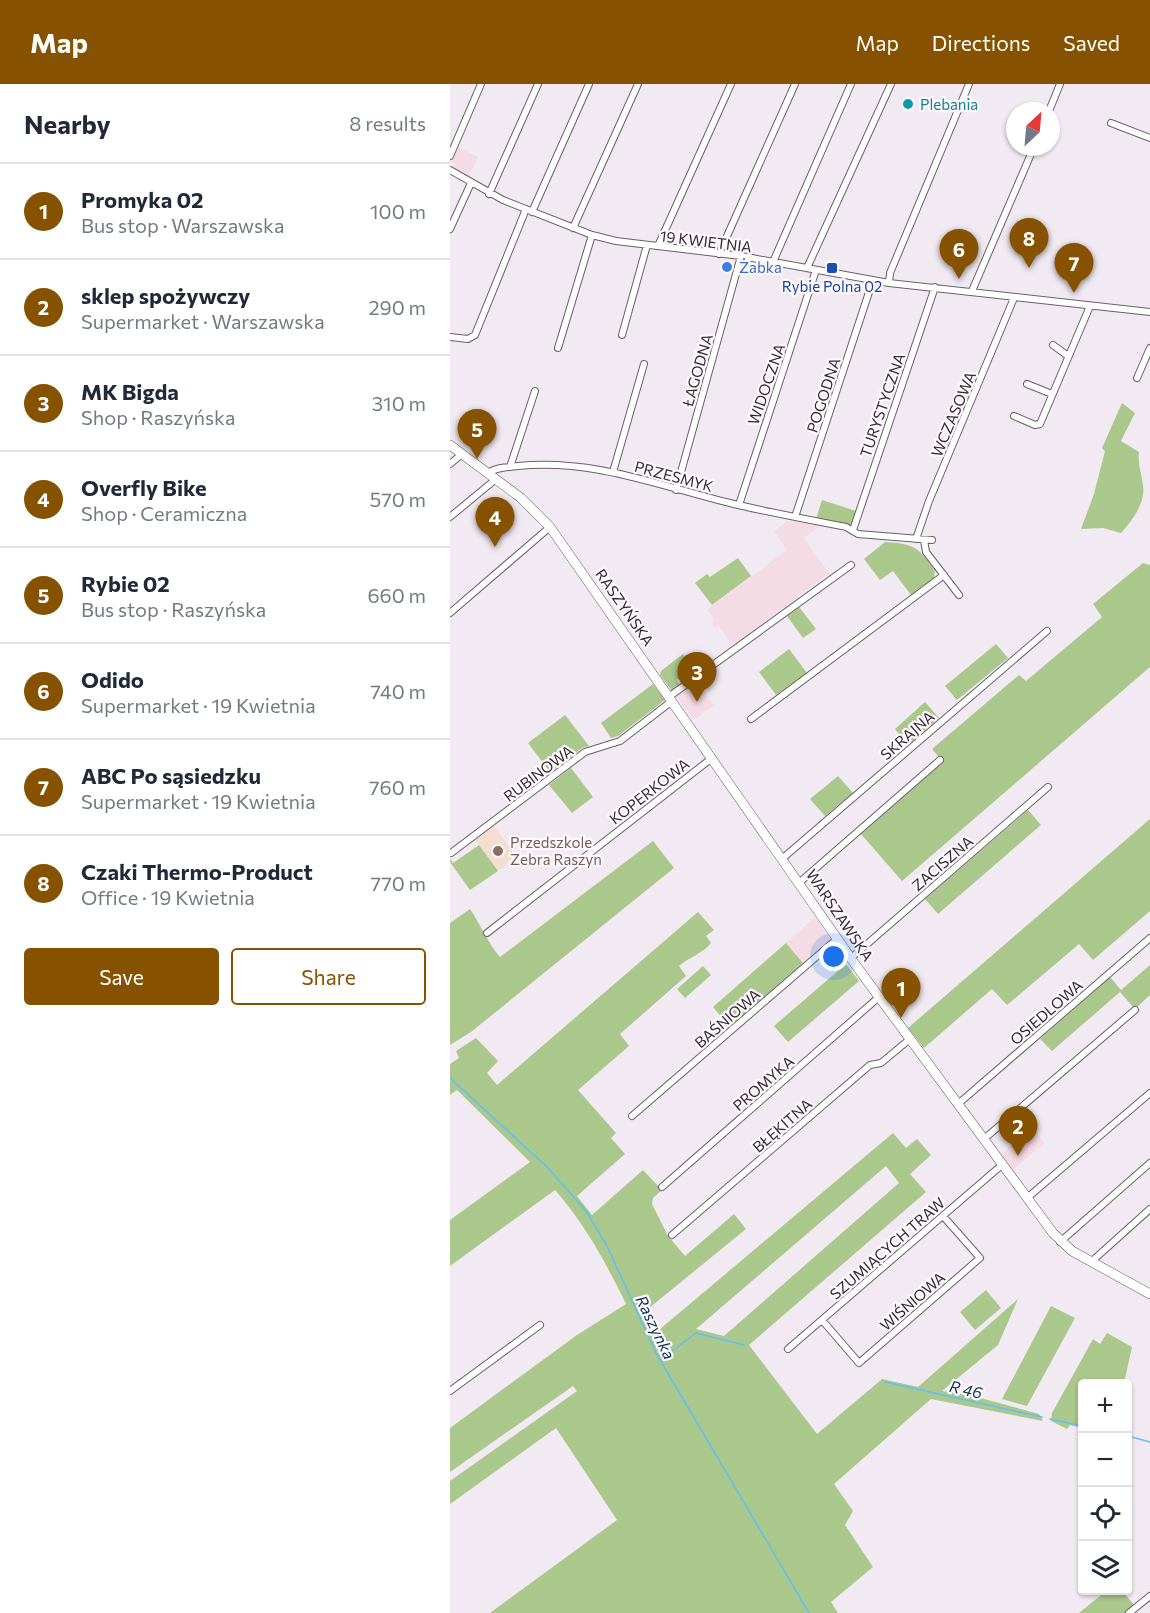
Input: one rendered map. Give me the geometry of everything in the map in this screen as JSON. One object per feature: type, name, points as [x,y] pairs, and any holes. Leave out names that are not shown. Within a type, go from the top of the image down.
[{"type":"street","points":[[450,156],[481,84]]},
{"type":"street","points":[[489,194],[538,84]]},
{"type":"street","points":[[450,337],[468,339],[475,335],[529,211],[589,84]]},
{"type":"street","points":[[573,228],[638,84]]},
{"type":"street","points":[[658,246],[731,84]]},
{"type":"street","points":[[719,254],[795,84]]},
{"type":"street","points":[[773,262],[851,84]]},
{"type":"street","points":[[807,268],[891,84]]},
{"type":"street","points":[[889,283],[894,264],[969,84]]},
{"type":"street","points":[[1053,102],[1060,84]]},
{"type":"street","points":[[1111,123],[1150,138]]},
{"type":"street","points":[[972,291],[1030,156]]},
{"type":"street","name":"19 KWIETNIA","points":[[450,170],[489,194],[592,235],[647,245],[741,256],[889,283],[1150,312]]},
{"type":"street","points":[[450,229],[471,183]]},
{"type":"street","points":[[558,348],[592,235]]},
{"type":"street","points":[[622,335],[647,245]]},
{"type":"street","name":"ŁAGODNA","points":[[676,490],[741,256]]},
{"type":"street","name":"WIDOCZNA","points":[[739,506],[816,270]]},
{"type":"street","name":"POGODNA","points":[[795,517],[873,280]]},
{"type":"street","name":"TURYSTYCZNA","points":[[853,530],[935,287]]},
{"type":"street","name":"WCZASOWA","points":[[915,539],[928,501],[1014,298]]},
{"type":"street","points":[[1014,416],[1038,425],[1090,306]]},
{"type":"street","points":[[1053,345],[1068,356]]},
{"type":"street","points":[[1137,378],[1150,348]]},
{"type":"street","points":[[613,472],[644,364]]},
{"type":"street","points":[[1027,384],[1052,394]]},
{"type":"street","points":[[510,467],[535,392]]},
{"type":"street","name":"RASZYŃSKA","points":[[450,445],[492,476],[550,527],[750,810]]},
{"type":"street","points":[[450,464],[462,454]]},
{"type":"street","name":"PRZESMYK","points":[[492,476],[510,467],[560,464],[613,472],[739,506],[853,530],[858,534],[932,540]]},
{"type":"street","points":[[450,517],[492,476]]},
{"type":"street","points":[[450,613],[550,527]]},
{"type":"street","points":[[924,540],[925,549],[959,595]]},
{"type":"street","name":"RUBINOWA","points":[[451,852],[585,752],[620,741],[671,698],[851,565]]},
{"type":"street","points":[[751,719],[944,575]]},
{"type":"street","name":"SKRAJNA","points":[[783,858],[1047,631]]},
{"type":"street","name":"KOPERKOWA","points":[[487,933],[712,758]]},
{"type":"street","points":[[800,882],[940,760]]},
{"type":"street","name":"ZACISZNA","points":[[851,958],[1048,787]]},
{"type":"street","name":"WARSZAWSKA","points":[[750,810],[837,939],[1060,1242],[1091,1262],[1150,1294]]},
{"type":"street","name":"OSIEDLOWA","points":[[958,1104],[1150,938]]},
{"type":"street","name":"BAŚNIOWA","points":[[632,1116],[837,939]]},
{"type":"street","name":"PROMYKA","points":[[662,1187],[879,997]]},
{"type":"street","points":[[984,1139],[1135,1010]]},
{"type":"street","name":"BŁĘKITNA","points":[[672,1236],[870,1065],[881,1063],[910,1039]]},
{"type":"street","points":[[1027,1198],[1150,1093]]},
{"type":"street","points":[[1060,1242],[1150,1163]]},
{"type":"street","name":"SZUMIĄCYCH TRAW","points":[[788,1349],[1003,1164]]},
{"type":"street","points":[[1091,1262],[1150,1209]]},
{"type":"street","name":"WIŚNIOWA","points":[[822,1320],[859,1363],[980,1258],[943,1216]]},
{"type":"street","points":[[450,1391],[540,1325]]},
{"type":"street","points":[[1130,1613],[1150,1596]]},
{"type":"shaded area","points":[[457,147],[478,157],[469,177],[454,168],[455,164],[451,161]]},
{"type":"shaded area","points":[[796,520],[820,526],[804,538],[829,573],[737,643],[730,642],[718,625],[715,628],[711,623],[714,620],[707,610],[787,550],[774,531],[788,521]]},
{"type":"shaded area","points":[[697,682],[714,705],[694,720],[676,696]]},
{"type":"shaded area","name":"Przedszkole Zebra Raszyn","points":[[494,826],[516,856],[498,871],[475,840]]},
{"type":"shaded area","points":[[815,917],[830,940],[803,963],[786,943]]},
{"type":"shaded area","points":[[1031,1126],[1044,1143],[1013,1170],[1002,1154]]},
{"type":"green space","points":[[1122,403],[1135,413],[1121,441],[1139,452],[1142,500],[1135,516],[1121,533],[1103,528],[1081,529],[1094,494],[1105,451],[1102,448]]},
{"type":"green space","points":[[822,500],[856,511],[852,525],[816,519]]},
{"type":"green space","points":[[885,542],[915,548],[935,571],[934,578],[911,595],[893,571],[880,580],[864,559]]},
{"type":"green space","points":[[738,558],[751,576],[712,605],[695,583],[707,574],[710,577]]},
{"type":"green space","points":[[1143,563],[1150,565],[1150,667],[902,881],[861,834],[943,762],[932,749],[1019,675],[1026,681],[1102,617],[1093,604]]},
{"type":"green space","points":[[799,607],[816,629],[803,638],[787,616]]},
{"type":"green space","points":[[996,644],[1008,658],[957,700],[945,686]]},
{"type":"green space","points":[[789,649],[807,673],[776,695],[759,672]]},
{"type":"green space","points":[[683,654],[694,669],[700,670],[686,681],[676,679],[680,685],[672,691],[660,675],[661,671]]},
{"type":"green space","points":[[653,684],[665,700],[618,736],[611,738],[601,723]]},
{"type":"green space","points":[[925,702],[939,718],[908,745],[895,729]]},
{"type":"green space","points":[[565,715],[589,746],[582,748],[550,772],[528,743]]},
{"type":"green space","points":[[571,768],[593,797],[572,813],[549,785]]},
{"type":"green space","points":[[838,776],[853,793],[825,816],[810,799]]},
{"type":"green space","points":[[1028,810],[1041,825],[938,914],[925,899]]},
{"type":"green space","points":[[1150,819],[1150,911],[1093,960],[1079,944],[1007,1005],[992,989],[924,1048],[908,1028]]},
{"type":"green space","points":[[653,841],[674,868],[471,1032],[450,1045],[450,923],[470,909],[500,957]]},
{"type":"green space","points":[[479,845],[498,871],[470,890],[450,859],[453,863]]},
{"type":"green space","points":[[698,912],[714,930],[706,936],[711,943],[679,966],[686,976],[620,1034],[629,1046],[578,1090],[616,1133],[611,1138],[625,1154],[577,1196],[592,1215],[643,1170],[662,1190],[653,1198],[652,1204],[668,1236],[685,1256],[734,1214],[746,1229],[643,1313],[653,1335],[893,1133],[906,1148],[917,1139],[931,1155],[910,1174],[926,1192],[749,1345],[817,1434],[882,1379],[918,1387],[1018,1299],[998,1345],[942,1391],[966,1394],[1039,1414],[1043,1421],[931,1399],[834,1484],[853,1511],[845,1525],[873,1567],[831,1602],[838,1613],[490,1613],[617,1520],[556,1428],[450,1504],[450,1481],[577,1391],[573,1386],[450,1472],[450,1428],[577,1335],[626,1304],[594,1244],[576,1216],[555,1190],[450,1266],[450,1220],[530,1162],[457,1090],[450,1095],[450,1064],[459,1058],[456,1051],[476,1038],[498,1061],[487,1073],[497,1085]],"holes":[[[886,1166],[899,1183],[724,1336],[696,1329]]]},
{"type":"green space","points":[[786,943],[803,963],[730,1027],[713,1007]]},
{"type":"green space","points":[[846,964],[859,981],[788,1042],[774,1026]]},
{"type":"green space","points":[[1150,965],[1150,995],[1135,1009],[1120,992],[1052,1051],[1040,1039],[1110,977],[1121,990]]},
{"type":"green space","points":[[703,966],[711,975],[685,998],[677,989]]},
{"type":"green space","points":[[986,1290],[1001,1308],[975,1330],[960,1312]]},
{"type":"green space","points":[[1051,1306],[1075,1318],[1027,1406],[1002,1399]]},
{"type":"green space","points":[[1107,1333],[1132,1347],[1125,1379],[1078,1379],[1078,1427],[1070,1425],[1067,1429],[1051,1421],[1052,1413],[1093,1339],[1100,1344]]},
{"type":"green space","points":[[1101,1595],[1125,1595],[1135,1606],[1127,1613],[1079,1613]]},
{"type":"waterway","name":"Raszynka","points":[[450,1078],[547,1167],[586,1211],[607,1246],[656,1353],[809,1613]]},
{"type":"waterway","name":"R 46","points":[[662,1359],[696,1333],[744,1345]]},
{"type":"waterway","name":"R 46","points":[[885,1382],[1042,1417]]},
{"type":"waterway","name":"R 46","points":[[1050,1419],[1078,1425]]},
{"type":"waterway","name":"R 46","points":[[1132,1437],[1150,1442]]},
{"type":"place","name":"Plebania","points":[[908,104]]},
{"type":"place","name":"Żabka","points":[[727,267]]},
{"type":"place","name":"Rybie Polna 02","points":[[832,268]]},
{"type":"place","name":"Czaki Thermo-Product","points":[[1029,268]]},
{"type":"place","name":"Odido","points":[[959,279]]},
{"type":"place","name":"ABC Po sąsiedzku","points":[[1074,293]]},
{"type":"place","name":"Rybie 02","points":[[477,459]]},
{"type":"place","name":"Overfly Bike","points":[[495,547]]},
{"type":"place","name":"MK Bigda","points":[[697,702]]},
{"type":"place","name":"Przedszkole Zebra Raszyn","points":[[498,851]]},
{"type":"place","name":"Promyka 02","points":[[901,1018]]},
{"type":"place","name":"sklep spożywczy","points":[[1018,1156]]}]
